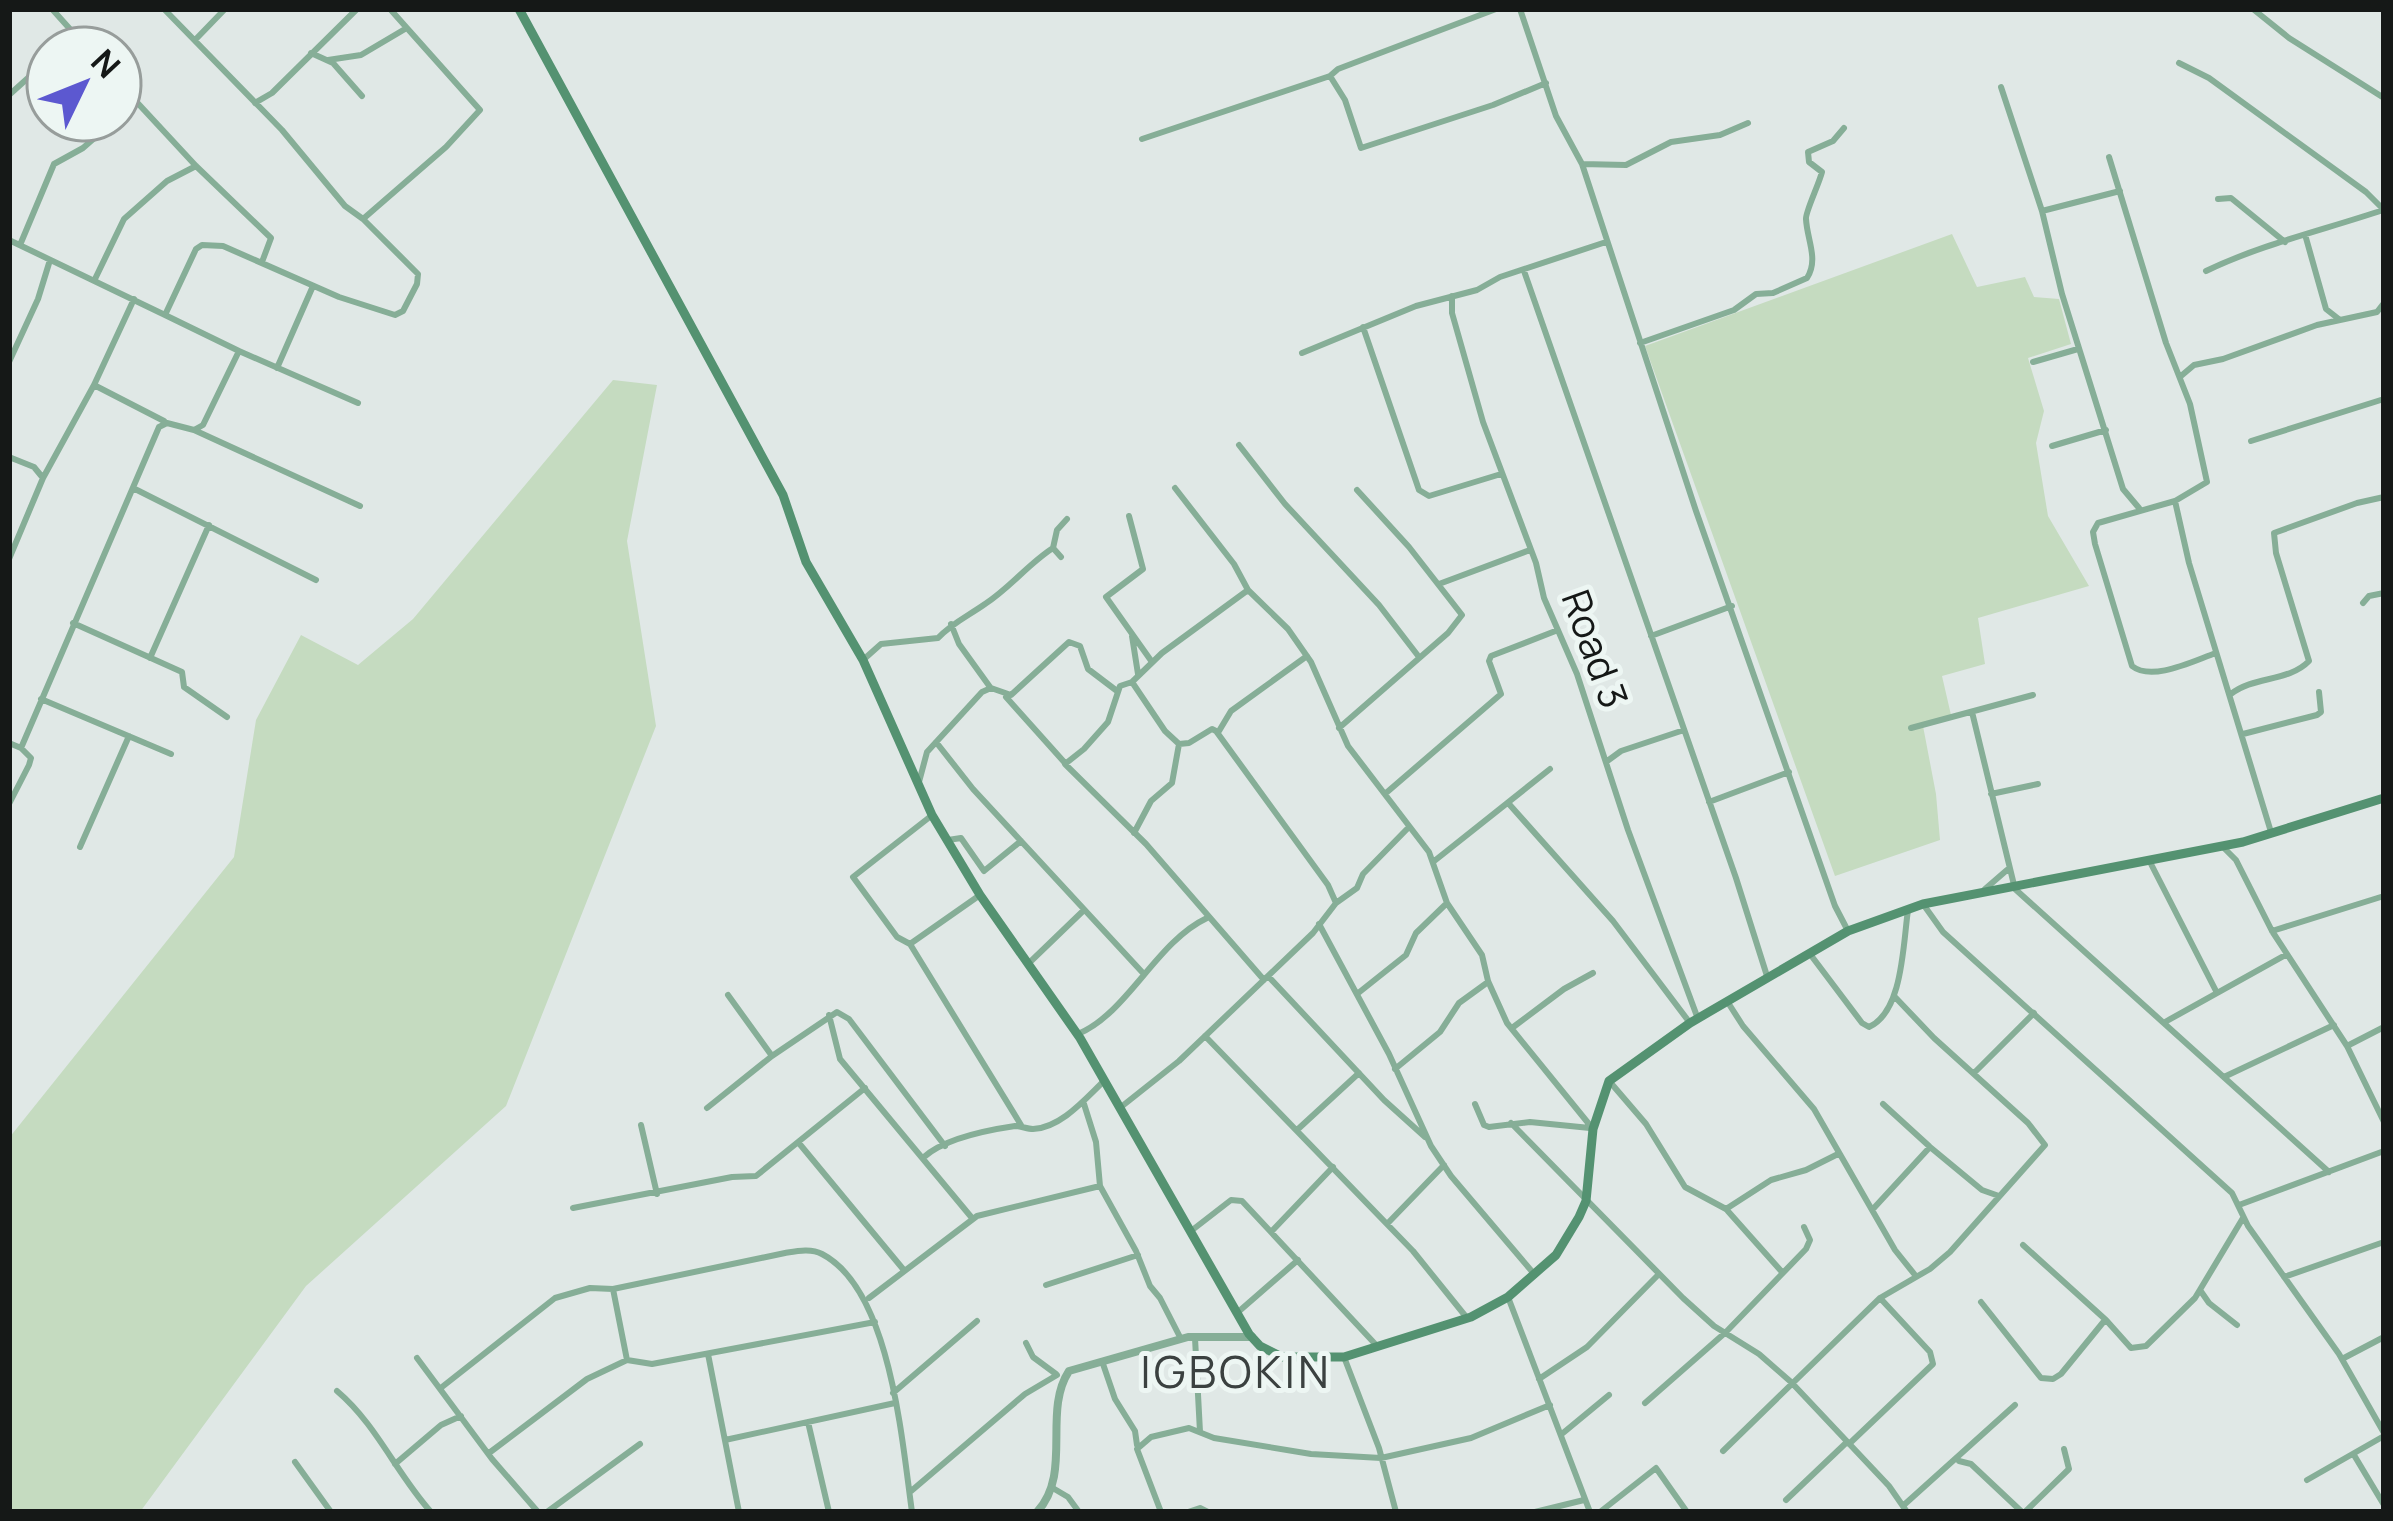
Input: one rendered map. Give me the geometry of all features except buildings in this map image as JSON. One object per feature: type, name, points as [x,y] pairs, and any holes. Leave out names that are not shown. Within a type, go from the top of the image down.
[{"type":"main road","points":[[520,9],[783,495],[806,562],[863,660],[932,815],[980,895],[1078,1034],[1237,1313],[1269,1353],[1344,1357],[1467,1318],[1508,1297],[1565,1244],[1586,1202],[1593,1129],[1610,1081],[1727,1000],[1848,931],[1923,904],[2242,842],[2384,798]]},
{"type":"street","points":[[164,9],[345,206],[418,274],[403,311],[395,315],[313,286],[223,246],[199,246],[165,315]]},
{"type":"street","points":[[196,39],[225,9]]},
{"type":"street","points":[[255,104],[357,9]]},
{"type":"street","points":[[363,219],[446,147],[480,110],[390,9]]},
{"type":"street","points":[[1142,139],[1330,76],[1496,9]]},
{"type":"street","points":[[1520,9],[1564,132],[1582,164],[1602,239],[1835,906],[1848,931]]},
{"type":"street","points":[[2253,9],[2289,38],[2384,98]]},
{"type":"street","points":[[328,60],[361,55],[405,29]]},
{"type":"street","points":[[311,52],[328,60],[362,96]]},
{"type":"street","points":[[2179,63],[2216,83],[2370,194],[2384,210],[2243,254],[2206,271]]},
{"type":"street","points":[[1330,76],[1345,100],[1361,148],[1546,83]]},
{"type":"street","points":[[2001,87],[2125,494],[2139,508]]},
{"type":"street","points":[[144,110],[271,238],[262,262]]},
{"type":"street","points":[[1582,164],[1626,165],[1671,142],[1720,135],[1748,123]]},
{"type":"street","points":[[1640,343],[1807,278],[1813,260],[1805,217],[1817,196],[1822,172],[1810,162],[1808,152],[1833,141],[1844,128]]},
{"type":"street","points":[[20,245],[54,164],[88,144]]},
{"type":"street","points":[[2109,157],[2166,344],[2181,376],[2207,482],[2175,501],[2098,523],[2093,532],[2132,666],[2142,674],[2150,673],[2216,653]]},
{"type":"street","points":[[95,280],[124,219],[167,181],[196,166]]},
{"type":"street","points":[[2042,211],[2120,191]]},
{"type":"street","points":[[2218,199],[2231,198],[2284,242]]},
{"type":"street","points":[[2306,238],[2326,309],[2341,320]]},
{"type":"street","points":[[1302,353],[1602,239]]},
{"type":"street","points":[[9,240],[358,403]]},
{"type":"street","points":[[9,362],[50,260]]},
{"type":"street","points":[[1524,271],[1767,978]]},
{"type":"street","points":[[277,368],[313,286]]},
{"type":"street","name":"Road 3","points":[[1451,296],[1501,474],[1601,746],[1694,1021]]},
{"type":"street","points":[[9,559],[43,478],[94,386],[134,299]]},
{"type":"street","points":[[2181,376],[2194,365],[2377,312],[2384,303]]},
{"type":"street","points":[[1363,327],[1419,490],[1429,496],[1501,474]]},
{"type":"street","points":[[9,332],[20,336]]},
{"type":"street","points":[[2033,362],[2078,349]]},
{"type":"street","points":[[194,430],[203,424],[239,351]]},
{"type":"street","points":[[94,386],[167,423],[194,430],[360,506]]},
{"type":"street","points":[[2251,441],[2384,399]]},
{"type":"street","points":[[21,748],[159,427],[167,423]]},
{"type":"street","points":[[2051,446],[2106,430]]},
{"type":"street","points":[[1239,445],[1419,657]]},
{"type":"street","points":[[9,457],[34,467],[43,478]]},
{"type":"street","points":[[133,488],[316,580]]},
{"type":"street","points":[[1175,488],[1234,564],[1248,590],[1288,629],[1306,656],[1353,753],[1433,862],[1447,903],[1478,944],[1511,1029],[1593,1129]]},
{"type":"street","points":[[1339,728],[1462,615],[1357,490]]},
{"type":"street","points":[[2230,695],[2240,687],[2299,670],[2309,661],[2276,554],[2274,533],[2356,502],[2384,497]]},
{"type":"street","points":[[2175,501],[2271,832]]},
{"type":"street","points":[[1129,516],[1143,569],[1106,597],[1152,662]]},
{"type":"street","points":[[863,660],[881,644],[936,639],[1053,548],[1057,530],[1066,520]]},
{"type":"street","points":[[151,658],[208,525]]},
{"type":"street","points":[[1053,548],[1061,557]]},
{"type":"street","points":[[1439,584],[1530,550]]},
{"type":"street","points":[[1066,764],[1108,722],[1117,691],[1248,590]]},
{"type":"street","points":[[2363,603],[2384,592]]},
{"type":"street","points":[[1651,636],[1732,606]]},
{"type":"street","points":[[73,623],[182,672],[184,687],[227,717]]},
{"type":"street","points":[[951,624],[959,644],[991,688],[1004,694],[1134,832],[1205,919],[1427,1138]]},
{"type":"street","points":[[1386,793],[1501,694],[1491,656],[1558,630]]},
{"type":"street","points":[[1130,632],[1138,674]]},
{"type":"street","points":[[1004,694],[1021,689],[1070,642],[1080,646],[1088,669],[1117,691]]},
{"type":"street","points":[[1218,735],[1231,711],[1306,656]]},
{"type":"street","points":[[1132,682],[1179,744],[1190,743],[1212,729],[1218,735],[1328,885],[1336,903]]},
{"type":"street","points":[[917,785],[929,750],[939,746],[969,704],[991,688]]},
{"type":"street","points":[[2243,734],[2317,715],[2319,692]]},
{"type":"street","points":[[1911,728],[2032,695]]},
{"type":"street","points":[[41,699],[171,754]]},
{"type":"street","points":[[1972,712],[2015,889],[2329,1172]]},
{"type":"street","points":[[1606,762],[1621,751],[1684,730]]},
{"type":"street","points":[[80,847],[129,736]]},
{"type":"street","points":[[9,743],[31,758],[9,804]]},
{"type":"street","points":[[1134,832],[1151,801],[1172,783],[1179,744]]},
{"type":"street","points":[[939,746],[1142,972]]},
{"type":"street","points":[[1601,746],[1621,751]]},
{"type":"street","points":[[1433,862],[1550,769]]},
{"type":"street","points":[[1709,802],[1789,772]]},
{"type":"street","points":[[1991,794],[2038,784]]},
{"type":"street","points":[[1508,804],[1599,904],[1694,1021]]},
{"type":"street","points":[[932,815],[853,877],[897,938],[910,944],[1021,1125]]},
{"type":"street","points":[[1121,1107],[1266,978],[1336,903],[1357,888],[1363,874],[1408,828]]},
{"type":"street","points":[[948,840],[961,838],[984,871],[1021,841]]},
{"type":"street","points":[[2236,860],[2242,842]]},
{"type":"street","points":[[2223,846],[2236,860],[2272,932],[2347,1046],[2384,1120]]},
{"type":"street","points":[[2150,862],[2216,991]]},
{"type":"street","points":[[1978,896],[2008,870]]},
{"type":"street","points":[[2032,902],[2038,884]]},
{"type":"street","points":[[910,944],[980,895]]},
{"type":"street","points":[[2272,932],[2384,896]]},
{"type":"street","points":[[1357,994],[1406,955],[1416,933],[1447,903]]},
{"type":"street","points":[[1923,904],[1943,932],[2220,1183],[2342,1359],[2384,1434],[2307,1480]]},
{"type":"street","points":[[1810,954],[1845,1003],[1869,1027],[1878,1024],[1894,997],[1908,910]]},
{"type":"street","points":[[1028,964],[1084,911]]},
{"type":"street","points":[[1078,1034],[1102,1022],[1142,972],[1205,919]]},
{"type":"street","points":[[1319,924],[1427,1138],[1535,1275]]},
{"type":"street","points":[[2165,1022],[2287,954]]},
{"type":"street","points":[[1511,1029],[1593,973]]},
{"type":"street","points":[[1395,1069],[1440,1031],[1459,1003],[1489,981]]},
{"type":"street","points":[[728,995],[772,1056]]},
{"type":"street","points":[[1723,1450],[1880,1298],[1950,1252],[2045,1142],[1894,997]]},
{"type":"street","points":[[1727,1000],[1743,1026],[1810,1104],[1895,1250],[1915,1275]]},
{"type":"street","points":[[706,1108],[837,1012],[849,1019],[945,1146]]},
{"type":"street","points":[[1974,1073],[2034,1013]]},
{"type":"street","points":[[829,1015],[841,1059],[972,1218]]},
{"type":"street","points":[[2226,1076],[2334,1025]]},
{"type":"street","points":[[2347,1046],[2384,1027]]},
{"type":"street","points":[[1205,1036],[1387,1224],[1467,1318]]},
{"type":"street","points":[[1297,1130],[1359,1073]]},
{"type":"street","points":[[924,1157],[945,1146],[1021,1125],[1038,1127],[1084,1104],[1104,1081]]},
{"type":"street","points":[[1610,1081],[1646,1124],[1685,1187],[1726,1209],[1782,1272]]},
{"type":"street","points":[[573,1208],[753,1178],[865,1088]]},
{"type":"street","points":[[1084,1104],[1096,1142],[1100,1186],[1180,1339]]},
{"type":"street","points":[[1474,1104],[1484,1125],[1593,1129]]},
{"type":"street","points":[[1883,1104],[1982,1190],[2001,1196]]},
{"type":"street","points":[[1511,1124],[1714,1326],[1791,1382],[1906,1508],[2014,1405]]},
{"type":"street","points":[[641,1125],[657,1194]]},
{"type":"street","points":[[798,1142],[903,1270]]},
{"type":"street","points":[[1873,1209],[1930,1147]]},
{"type":"street","points":[[2239,1205],[2384,1151]]},
{"type":"street","points":[[1726,1209],[1771,1180],[1838,1154]]},
{"type":"street","points":[[1387,1224],[1444,1165]]},
{"type":"street","points":[[1272,1231],[1333,1167]]},
{"type":"street","points":[[869,1298],[972,1218],[1100,1186]]},
{"type":"street","points":[[1189,1232],[1235,1199],[1272,1231],[1377,1346]]},
{"type":"street","points":[[2023,1245],[2131,1348],[2141,1349],[2200,1290],[2246,1222]]},
{"type":"street","points":[[1645,1403],[1726,1332],[1809,1245],[1804,1227]]},
{"type":"street","points":[[2284,1277],[2384,1242]]},
{"type":"street","points":[[442,1387],[555,1298],[785,1253],[822,1253],[848,1277],[883,1336],[912,1512]]},
{"type":"street","points":[[1046,1285],[1138,1256]]},
{"type":"street","points":[[1237,1313],[1298,1260]]},
{"type":"street","points":[[1539,1378],[1587,1347],[1659,1274]]},
{"type":"street","points":[[613,1289],[627,1360]]},
{"type":"street","points":[[2200,1290],[2209,1304],[2237,1325]]},
{"type":"street","points":[[1508,1297],[1590,1512]]},
{"type":"street","points":[[1786,1500],[1933,1364],[1930,1352],[1880,1298]]},
{"type":"street","points":[[1981,1302],[2041,1378],[2054,1379],[2061,1373],[2106,1320]]},
{"type":"street","points":[[893,1393],[977,1321]]},
{"type":"street","points":[[489,1453],[564,1393],[627,1360],[652,1364],[875,1322]]},
{"type":"street","points":[[1195,1337],[1200,1432]]},
{"type":"street","points":[[909,1492],[1025,1394],[1076,1367],[1180,1339],[1252,1337]]},
{"type":"street","points":[[2342,1359],[2384,1337]]},
{"type":"street","points":[[1026,1343],[1034,1357],[1061,1376]]},
{"type":"street","points":[[708,1354],[739,1512]]},
{"type":"street","points":[[1344,1357],[1382,1458],[1396,1512]]},
{"type":"street","points":[[417,1358],[538,1512]]},
{"type":"street","points":[[1102,1360],[1115,1399],[1135,1431],[1161,1512]]},
{"type":"street","points":[[1036,1512],[1051,1487],[1061,1376]]},
{"type":"street","points":[[337,1391],[368,1423],[431,1512]]},
{"type":"street","points":[[1563,1433],[1609,1395]]},
{"type":"street","points":[[725,1440],[895,1403]]},
{"type":"street","points":[[1137,1445],[1189,1428],[1214,1438],[1311,1454],[1382,1458],[1471,1438],[1550,1405]]},
{"type":"street","points":[[395,1464],[441,1425],[461,1416]]},
{"type":"street","points":[[808,1422],[829,1512]]},
{"type":"street","points":[[1135,1431],[1148,1438]]},
{"type":"street","points":[[547,1512],[640,1444]]},
{"type":"street","points":[[1956,1461],[1971,1464],[2023,1512],[2068,1469],[2063,1448]]},
{"type":"street","points":[[2354,1455],[2384,1505]]},
{"type":"street","points":[[295,1462],[331,1512]]},
{"type":"street","points":[[1600,1512],[1656,1468],[1687,1512]]},
{"type":"street","points":[[1051,1487],[1068,1497],[1079,1512]]},
{"type":"street","points":[[1535,1512],[1584,1500]]},
{"type":"street","points":[[1188,1512],[1200,1508],[1208,1512]]},
{"type":"green space","points":[[1952,234],[1977,287],[2025,277],[2034,297],[2059,299],[2071,344],[2028,358],[2044,411],[2036,443],[2048,516],[2089,586],[1978,618],[1985,664],[1942,676],[1951,715],[1923,726],[1940,840],[1835,876],[1645,346]]},
{"type":"green space","points":[[613,380],[657,385],[627,541],[656,726],[506,1106],[306,1286],[140,1512],[9,1512],[9,1138],[234,857],[256,720],[301,635],[358,665],[413,619]]},
{"type":"district","name":"IGBOKIN","points":[[1236,1372]]}]
